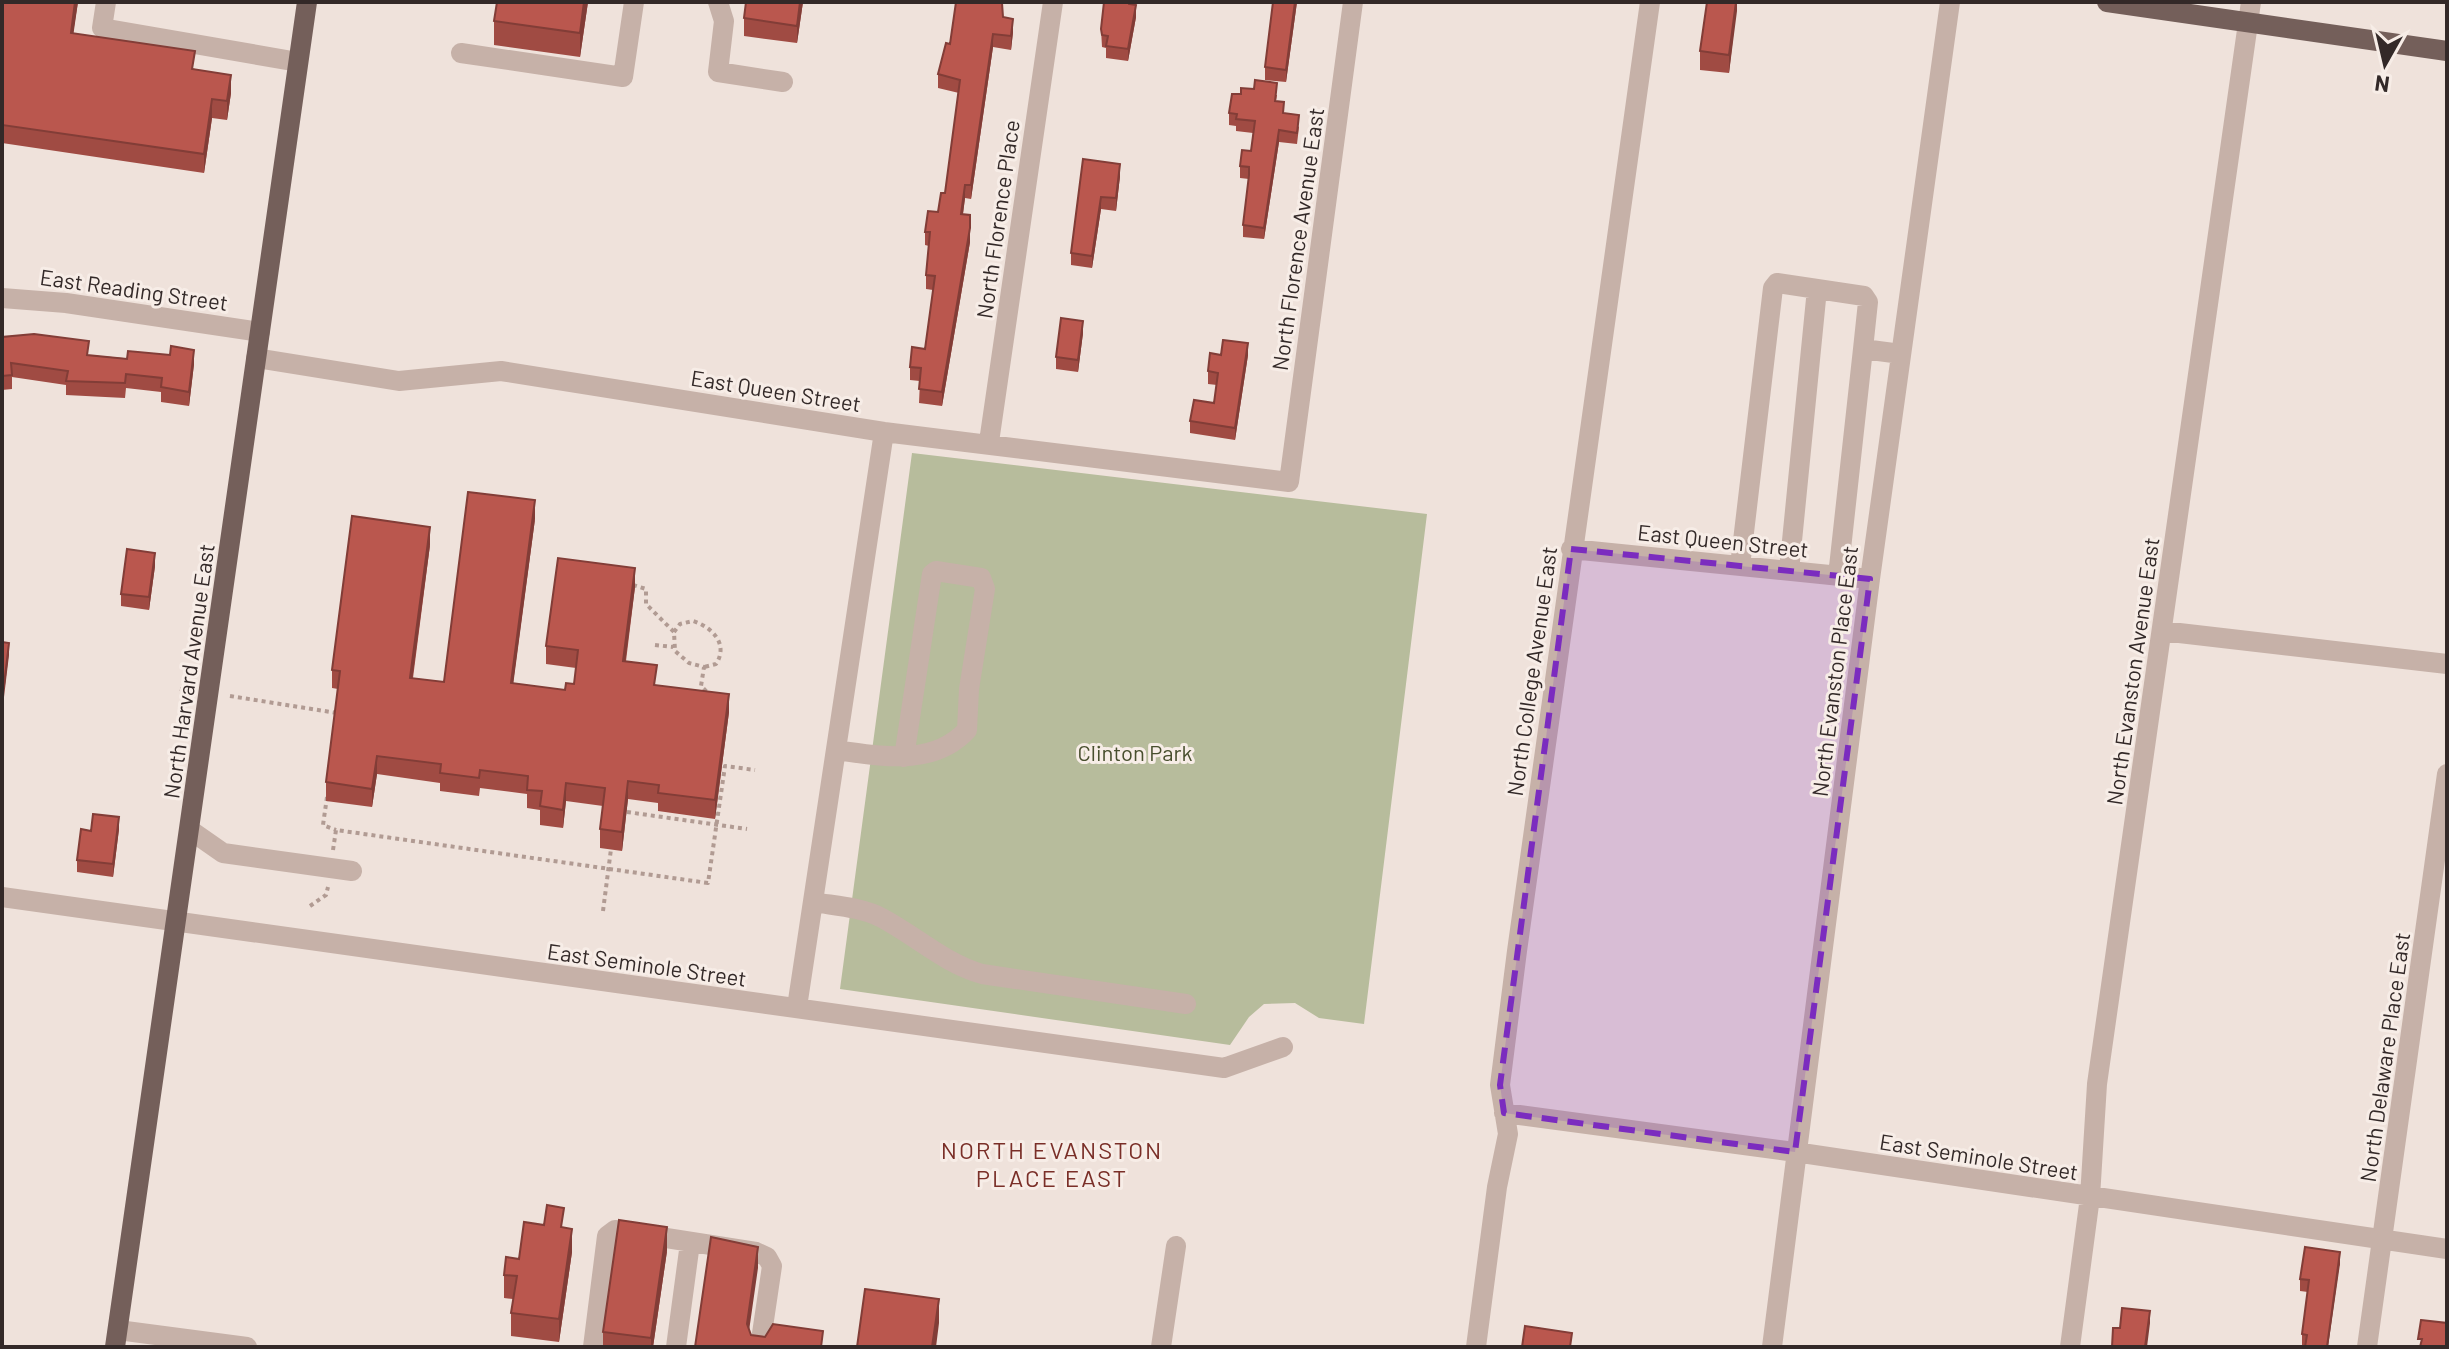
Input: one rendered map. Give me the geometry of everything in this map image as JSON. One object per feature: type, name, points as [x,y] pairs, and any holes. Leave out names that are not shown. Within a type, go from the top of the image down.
[{"type":"main road","name":"North Harvard Avenue East","points":[[117,1338],[307,2]]},
{"type":"main road","points":[[2107,2],[2249,12],[2447,51]]},
{"type":"street","points":[[106,2],[102,28],[298,62]]},
{"type":"street","points":[[461,53],[623,77],[634,2]]},
{"type":"street","points":[[718,2],[724,21],[718,72],[783,82]]},
{"type":"street","name":"North Florence Place","points":[[989,442],[1053,2]]},
{"type":"street","name":"North Florence Avenue East","points":[[1289,482],[1353,2]]},
{"type":"street","name":"North College Avenue East","points":[[1476,1347],[1497,1187],[1508,1134],[1500,1085],[1571,549],[1650,2]]},
{"type":"street","name":"North Evanston Place East","points":[[1772,1347],[1870,579],[1950,2]]},
{"type":"street","name":"North Evanston Avenue East","points":[[2070,1347],[2090,1197],[2097,1084],[2249,12]]},
{"type":"street","points":[[1740,566],[1773,288],[1777,283],[1864,296],[1868,302],[1838,576]]},
{"type":"street","points":[[1789,571],[1817,289]]},
{"type":"street","name":"East Reading Street","points":[[2,298],[66,303],[260,332]]},
{"type":"street","points":[[1863,349],[1901,354]]},
{"type":"street","name":"East Queen Street","points":[[256,358],[399,381],[501,371],[884,432],[989,442],[1289,482]]},
{"type":"street","points":[[797,1007],[884,432]]},
{"type":"street","name":"East Queen Street","points":[[1571,549],[1870,579]]},
{"type":"street","points":[[836,750],[904,757],[956,742],[967,730],[969,689],[985,589],[981,578],[936,571],[929,580],[904,757]]},
{"type":"street","points":[[2162,631],[2447,664]]},
{"type":"street","name":"North Delaware Place East","points":[[2367,1347],[2447,774]]},
{"type":"street","points":[[190,830],[223,853],[352,871]]},
{"type":"street","name":"East Seminole Street","points":[[2,897],[1224,1068],[1283,1047]]},
{"type":"street","points":[[813,902],[863,910],[882,917],[960,968],[1186,1004]]},
{"type":"street","name":"East Seminole Street","points":[[1504,1113],[1795,1152],[2447,1249]]},
{"type":"street","points":[[593,1347],[610,1232],[615,1230],[756,1252],[767,1257],[772,1266],[760,1347]]},
{"type":"street","points":[[676,1347],[690,1243]]},
{"type":"street","points":[[1161,1347],[1176,1246]]},
{"type":"street","points":[[117,1338],[247,1347]]},
{"type":"path","points":[[630,585],[646,589],[646,604],[674,632]]},
{"type":"path","points":[[655,645],[673,648],[684,660],[704,667],[716,664],[722,649],[714,634],[693,621],[680,624],[674,632],[673,648]]},
{"type":"path","points":[[701,686],[704,667]]},
{"type":"path","points":[[687,693],[701,686]]},
{"type":"path","points":[[701,686],[712,698]]},
{"type":"path","points":[[230,696],[338,711],[336,725]]},
{"type":"path","points":[[329,782],[323,825],[336,830],[708,883],[725,766],[755,770]]},
{"type":"path","points":[[627,812],[747,829]]},
{"type":"path","points":[[310,906],[326,895],[336,830]]},
{"type":"path","points":[[603,911],[611,849]]},
{"type":"highlighted area","points":[[1571,549],[1870,579],[1795,1152],[1504,1113],[1500,1085]]},
{"type":"green space","name":"Clinton Park","points":[[912,453],[1427,514],[1364,1024],[1319,1018],[1295,1003],[1264,1004],[1249,1017],[1230,1045],[840,989]]},
{"type":"building","points":[[2,2],[75,2],[71,33],[195,51],[192,69],[231,75],[227,101],[212,99],[204,154],[2,125]]},
{"type":"building","points":[[497,2],[584,2],[580,33],[494,21]]},
{"type":"building","points":[[746,2],[800,2],[797,26],[744,18]]},
{"type":"building","points":[[956,2],[1002,3],[1003,17],[1013,19],[1011,36],[993,34],[971,185],[965,185],[961,214],[970,215],[970,228],[942,392],[919,389],[921,368],[910,367],[912,347],[925,349],[935,276],[926,275],[930,232],[925,232],[928,211],[938,212],[941,193],[945,193],[960,80],[938,74],[946,43],[950,44]]},
{"type":"building","points":[[1104,2],[1136,5],[1128,49],[1106,46],[1108,36],[1102,35],[1101,29]]},
{"type":"building","points":[[1273,2],[1295,2],[1286,70],[1265,67]]},
{"type":"building","points":[[1707,2],[1736,2],[1729,55],[1700,51]]},
{"type":"building","points":[[1255,80],[1277,83],[1275,101],[1284,102],[1283,113],[1299,115],[1297,133],[1279,130],[1264,228],[1243,225],[1249,167],[1240,166],[1242,150],[1251,151],[1255,121],[1236,119],[1237,114],[1229,113],[1232,94],[1241,94],[1241,88],[1254,89]]},
{"type":"building","points":[[1083,159],[1120,164],[1116,198],[1101,197],[1092,256],[1071,253]]},
{"type":"building","points":[[1061,318],[1083,321],[1078,360],[1056,357]]},
{"type":"building","points":[[34,334],[89,341],[87,355],[127,359],[128,351],[170,355],[171,346],[194,350],[189,392],[161,387],[162,378],[126,374],[125,383],[66,381],[68,371],[11,363],[12,375],[2,376],[2,337]]},
{"type":"building","points":[[1223,340],[1248,343],[1235,428],[1190,421],[1194,400],[1214,403],[1218,373],[1208,371],[1210,353],[1221,355]]},
{"type":"building","points":[[468,492],[535,500],[511,683],[565,690],[566,683],[574,684],[578,650],[546,646],[558,558],[635,568],[623,661],[657,665],[654,685],[729,694],[715,800],[658,793],[659,785],[628,781],[622,832],[600,829],[605,788],[566,783],[563,810],[540,806],[542,791],[527,790],[528,776],[480,770],[479,778],[440,773],[441,764],[377,756],[372,789],[326,782],[340,671],[332,670],[352,516],[430,527],[410,678],[444,682]]},
{"type":"building","points":[[127,549],[155,553],[149,597],[121,594]]},
{"type":"building","points":[[2,642],[9,643],[4,685],[2,684]]},
{"type":"building","points":[[93,814],[119,817],[113,864],[77,860],[81,829],[91,831]]},
{"type":"building","points":[[547,1205],[564,1208],[561,1227],[572,1229],[559,1319],[511,1313],[517,1276],[504,1275],[506,1257],[519,1259],[524,1222],[544,1225]]},
{"type":"building","points":[[619,1220],[667,1227],[651,1338],[603,1332]]},
{"type":"building","points":[[711,1237],[758,1247],[747,1324],[751,1335],[765,1337],[773,1324],[823,1331],[821,1347],[695,1347]]},
{"type":"building","points":[[2305,1247],[2340,1252],[2327,1347],[2305,1347],[2307,1335],[2302,1334],[2309,1280],[2300,1279]]},
{"type":"building","points":[[865,1289],[939,1299],[932,1347],[857,1347]]},
{"type":"building","points":[[2122,1308],[2150,1311],[2145,1347],[2112,1347],[2113,1328],[2120,1328]]},
{"type":"building","points":[[2421,1320],[2447,1323],[2447,1347],[2420,1347]]},
{"type":"building","points":[[1525,1326],[1572,1333],[1570,1347],[1522,1347]]},
{"type":"district","name":"NORTH EVANSTON PLACE EAST","points":[[1052,1163]]}]
